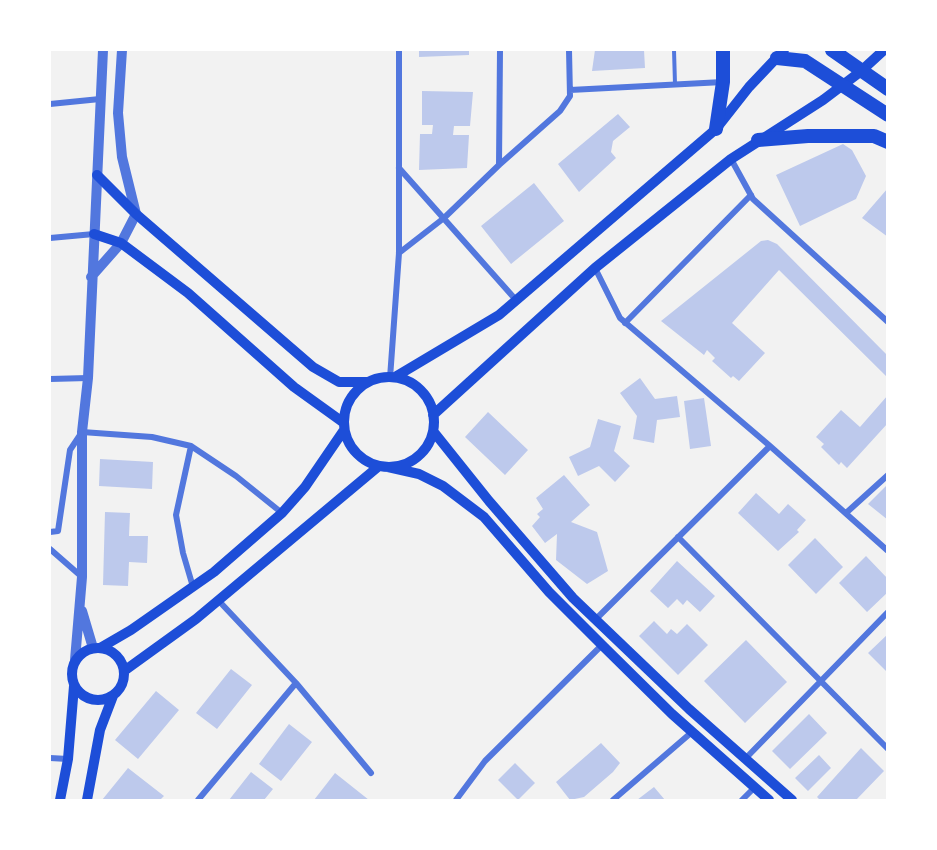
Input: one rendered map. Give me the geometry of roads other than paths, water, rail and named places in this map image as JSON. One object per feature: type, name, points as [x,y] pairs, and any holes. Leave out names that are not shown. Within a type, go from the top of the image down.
[{"type":"highway","points":[[716,129],[723,82],[723,50]]},
{"type":"highway","points":[[832,50],[860,72],[888,89]]},
{"type":"highway","points":[[781,54],[805,61],[888,115]]},
{"type":"highway","points":[[758,140],[808,136],[874,136],[888,142]]},
{"type":"main road","points":[[433,415],[595,268],[731,159],[843,86],[884,50]]},
{"type":"main road","points":[[97,175],[136,214],[313,367],[339,382],[368,382],[393,377],[458,342],[500,315],[716,129],[749,87],[781,54]]},
{"type":"main road","points":[[94,234],[121,243],[188,293],[294,387],[344,426],[350,444],[360,456],[384,466],[419,474],[443,486],[484,517],[549,592],[602,645],[692,732],[769,801]]},
{"type":"main road","points":[[124,671],[218,600],[384,466],[404,465],[428,446],[433,431],[433,415],[429,402],[420,390],[409,382],[393,377]]},
{"type":"main road","points":[[60,801],[68,759],[74,686],[71,673],[75,660],[86,650],[96,648],[131,630],[193,587],[282,513],[305,487],[344,426],[348,402],[357,390],[368,382]]},
{"type":"main road","points":[[433,431],[489,501],[573,598],[689,709],[792,801]]},
{"type":"main road","points":[[87,801],[100,730],[113,696],[122,686],[124,671],[116,655],[96,648]]},
{"type":"main road","points":[[74,686],[79,693],[95,701],[113,696]]},
{"type":"street","points":[[75,660],[82,577],[82,432],[88,378],[103,50]]},
{"type":"street","points":[[91,277],[121,243],[136,214],[122,157],[118,113],[122,50]]},
{"type":"street","points":[[393,377],[399,253],[399,50]]},
{"type":"street","points":[[499,165],[500,50]]},
{"type":"street","points":[[399,253],[444,218],[560,111],[570,90],[569,50]]},
{"type":"street","points":[[570,90],[723,82]]},
{"type":"street","points":[[50,104],[100,99]]},
{"type":"street","points":[[731,159],[751,195],[888,322]]},
{"type":"street","points":[[399,168],[516,300]]},
{"type":"street","points":[[625,322],[751,195]]},
{"type":"street","points":[[50,238],[94,234]]},
{"type":"street","points":[[595,268],[620,318],[770,446],[888,552]]},
{"type":"street","points":[[50,379],[88,378]]},
{"type":"street","points":[[82,432],[152,437],[190,446],[236,476],[282,513]]},
{"type":"street","points":[[50,532],[58,531],[70,450],[82,432]]},
{"type":"street","points":[[190,446],[176,515],[183,553],[193,587]]},
{"type":"street","points":[[596,619],[770,446]]},
{"type":"street","points":[[846,513],[888,475]]},
{"type":"street","points":[[678,537],[888,749]]},
{"type":"street","points":[[50,549],[82,577]]},
{"type":"street","points":[[218,600],[296,683],[371,773]]},
{"type":"street","points":[[80,604],[96,648]]},
{"type":"street","points":[[746,759],[888,612]]},
{"type":"street","points":[[456,801],[485,761],[602,645]]},
{"type":"street","points":[[198,801],[296,683]]},
{"type":"street","points":[[613,801],[692,732]]},
{"type":"street","points":[[50,758],[68,759]]},
{"type":"street","points":[[742,801],[755,788]]},
{"type":"lane","points":[[674,50],[675,84]]}]
